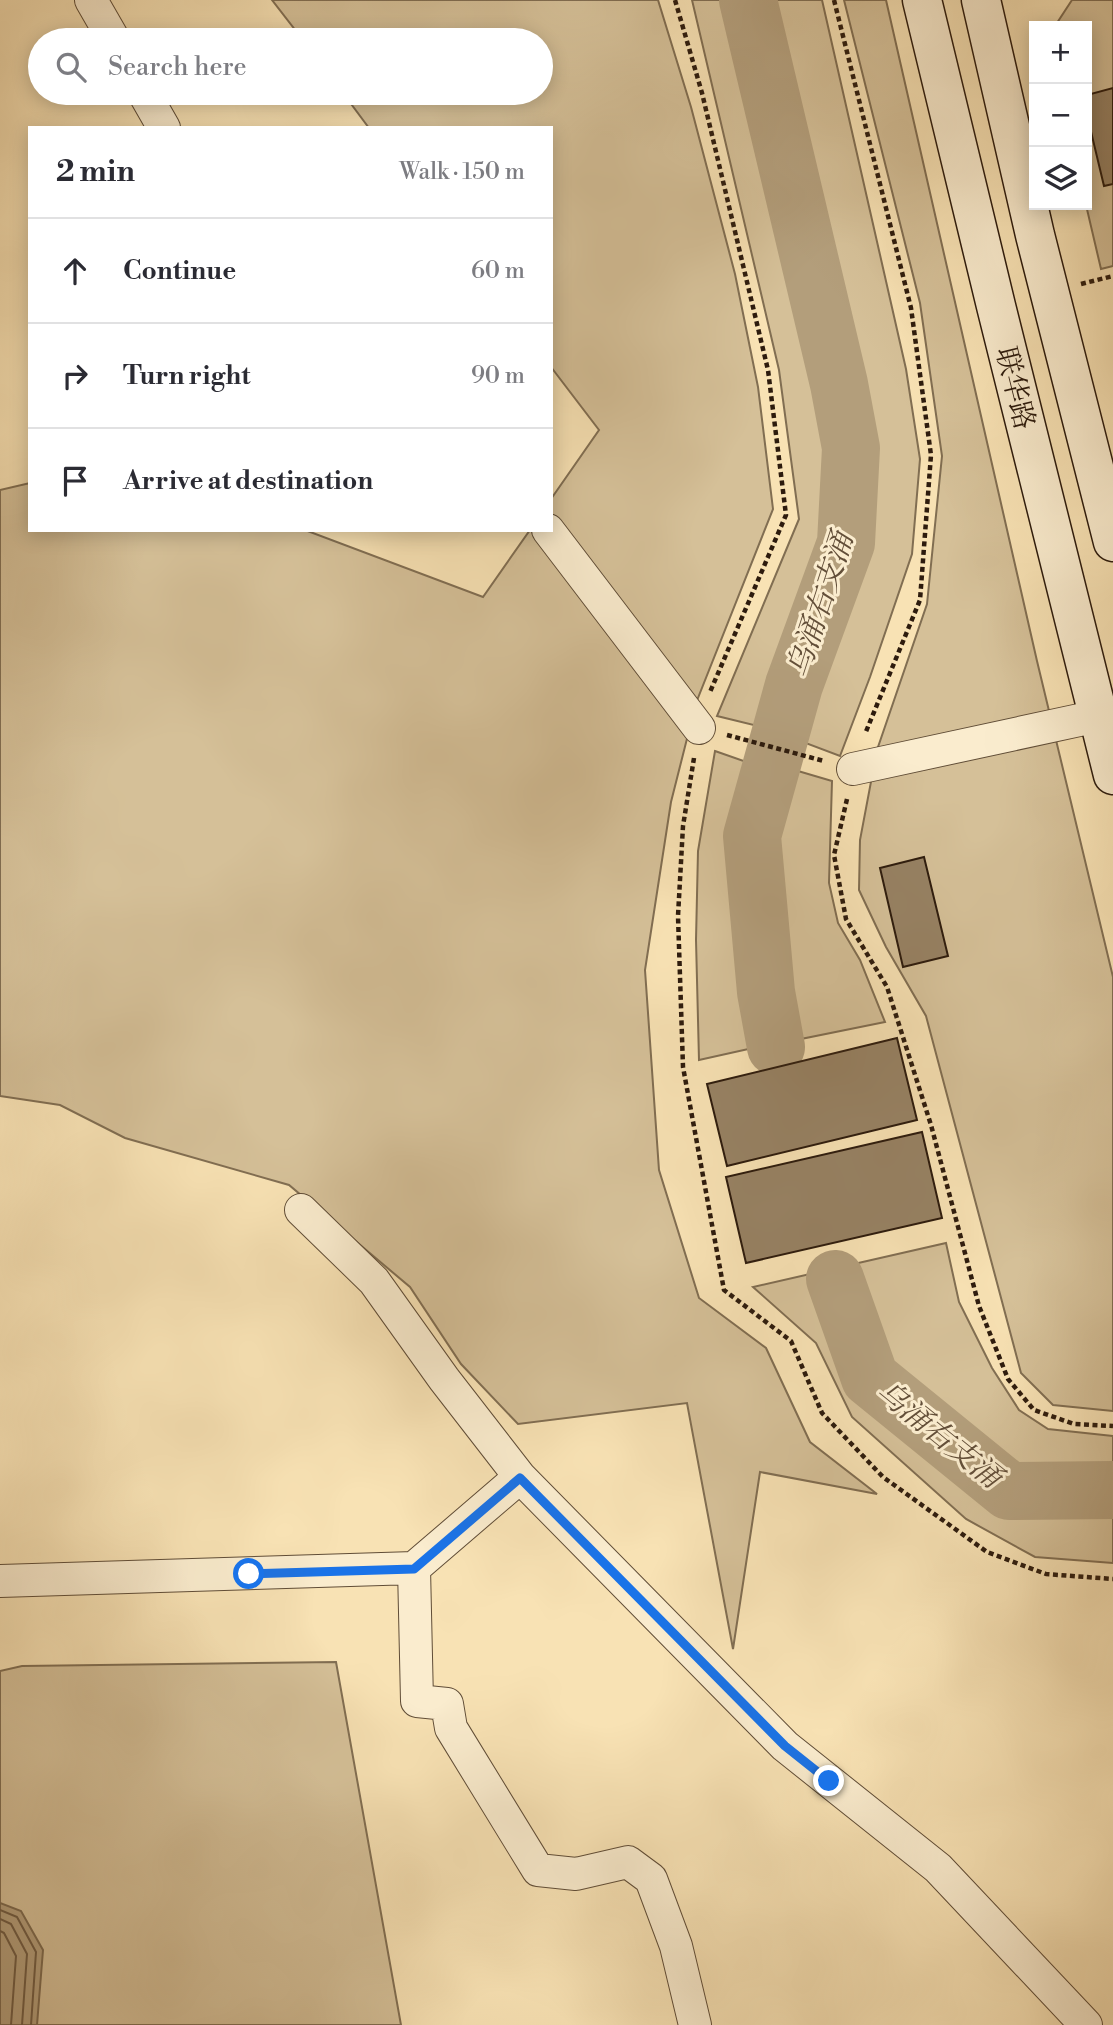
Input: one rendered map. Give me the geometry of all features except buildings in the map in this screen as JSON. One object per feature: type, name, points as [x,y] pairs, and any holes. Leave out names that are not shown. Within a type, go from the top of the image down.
[{"type":"street","points":[[91,0],[107,28]]},
{"type":"street","name":"联华路","points":[[922,0],[1113,775]]},
{"type":"street","name":"联华路","points":[[981,0],[1032,221],[1113,542]]},
{"type":"street","points":[[151,105],[163,126]]},
{"type":"street","points":[[550,532],[707,730]]},
{"type":"street","points":[[840,765],[1098,716]]},
{"type":"street","points":[[301,1210],[374,1281],[444,1379],[520,1478],[785,1746],[938,1868],[1086,2025]]},
{"type":"street","points":[[0,1581],[414,1569],[520,1478]]},
{"type":"street","points":[[414,1569],[416,1701],[447,1704],[451,1728],[538,1870],[576,1874],[628,1862],[651,1879],[676,1946],[695,2025]]},
{"type":"path","points":[[675,0],[702,93],[768,370],[786,515],[702,709],[707,730],[683,826],[678,916],[683,1067],[724,1290],[790,1341],[822,1413],[883,1477],[987,1552],[1046,1574],[1113,1578]]},
{"type":"path","points":[[834,0],[842,33]]},
{"type":"path","points":[[1080,284],[1113,276]]},
{"type":"path","points":[[707,730],[840,765]]},
{"type":"shaded area","points":[[272,0],[658,0],[691,107],[735,274],[758,387],[773,509],[696,703],[671,802],[645,970],[659,1170],[699,1298],[766,1348],[810,1442],[877,1494],[760,1472],[733,1649],[687,1403],[518,1424],[461,1364],[410,1287],[289,1185],[125,1138],[60,1105],[0,1096],[0,490],[28,483],[28,532],[310,532],[483,597],[529,532],[553,532],[553,496],[599,430],[553,370],[553,126],[368,126],[352,105],[553,105],[553,28],[294,28]]},
{"type":"shaded area","points":[[692,0],[734,0],[812,310],[840,440],[833,537],[766,728],[717,716],[799,519],[779,370]]},
{"type":"shaded area","points":[[758,0],[822,0],[906,369],[920,459],[912,554],[840,756],[787,736],[838,611],[858,536],[863,440],[813,215]]},
{"type":"shaded area","points":[[844,0],[886,0],[1037,661],[1113,977],[1113,1411],[1053,1405],[1021,1373],[926,1016],[886,947],[859,890],[860,840],[877,750],[927,604],[942,456],[920,303]]},
{"type":"shaded area","points":[[1072,0],[1113,0],[1113,266],[1101,269],[1087,210],[1092,210],[1092,21],[1058,21]]},
{"type":"shaded area","points":[[715,751],[755,765],[739,874],[762,1046],[699,1060],[696,940],[698,851]]},
{"type":"shaded area","points":[[781,766],[832,781],[829,883],[838,923],[860,960],[885,1022],[786,1042],[775,979],[763,835]]},
{"type":"shaded area","points":[[946,1243],[959,1302],[992,1368],[1019,1410],[1048,1429],[1113,1436],[1113,1563],[1035,1557],[966,1519],[852,1417],[816,1343],[753,1287]]},
{"type":"shaded area","points":[[336,1662],[401,2025],[0,2025],[0,1671],[22,1666]]},
{"type":"water","points":[[0,1903],[21,1911],[43,1950],[37,2025],[0,2025]]},
{"type":"waterway","name":"乌涌右支涌","points":[[748,0],[839,384],[851,448],[846,543],[794,685],[752,836],[766,992],[776,1047]]},
{"type":"waterway","name":"乌涌右支涌","points":[[835,1279],[870,1378],[1009,1491],[1113,1490]]},
{"type":"route","points":[[249,1574],[414,1569],[520,1478],[785,1746],[829,1781]]}]
